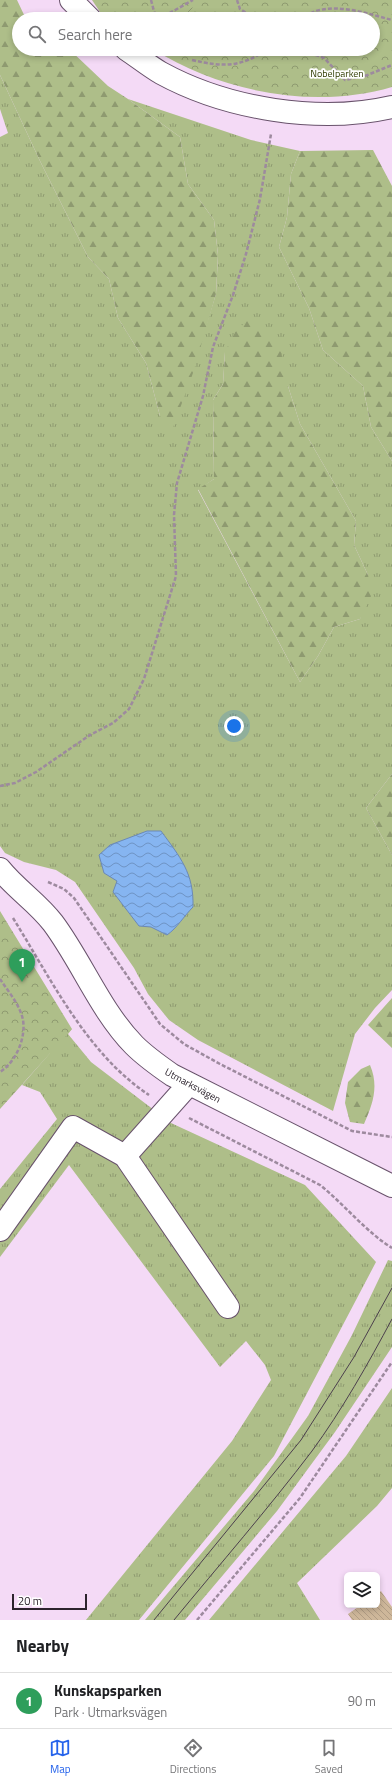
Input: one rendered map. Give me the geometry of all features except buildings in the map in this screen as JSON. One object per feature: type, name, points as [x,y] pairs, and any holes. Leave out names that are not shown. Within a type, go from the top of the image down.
[{"type":"street","points":[[71,0],[83,12]]},
{"type":"street","points":[[136,56],[161,73],[183,84],[224,98],[276,110],[315,113],[349,113],[392,107]]},
{"type":"street","name":"Utmarksvägen","points":[[0,869],[10,881],[53,922],[113,1018],[134,1044],[151,1061],[188,1084],[392,1186]]},
{"type":"street","points":[[125,1156],[188,1084]]},
{"type":"street","points":[[0,1230],[73,1127],[125,1156],[228,1307]]},
{"type":"path","points":[[150,0],[155,12]]},
{"type":"path","points":[[171,12],[193,0]]},
{"type":"path","points":[[237,0],[240,9],[245,12]]},
{"type":"path","points":[[314,12],[318,10],[338,8],[359,12]]},
{"type":"path","points":[[380,17],[392,20]]},
{"type":"path","points":[[186,56],[190,59],[204,63],[231,65],[257,56]]},
{"type":"path","points":[[318,56],[324,58],[345,80],[365,76],[392,65]]},
{"type":"path","points":[[0,786],[15,783],[36,772],[90,735],[112,723],[130,709],[144,679],[176,576],[174,515],[177,483],[203,396],[214,347],[246,254],[261,192],[276,110]]},
{"type":"path","points":[[45,881],[52,882],[64,889],[74,898],[160,1024],[171,1035],[220,1064],[352,1131],[392,1137]]},
{"type":"path","points":[[0,979],[19,1009],[23,1021],[21,1045],[14,1057],[0,1072]]},
{"type":"path","points":[[197,1620],[300,1498],[392,1362]]},
{"type":"green space","points":[[0,0],[17,0],[23,12],[12,12],[12,56],[76,56],[108,86],[180,137],[188,184],[214,220],[218,255],[216,294],[193,373],[172,430],[160,416],[146,363],[118,318],[109,279],[88,257],[40,161],[0,75]]},
{"type":"green space","name":"Nobelparken","points":[[92,0],[392,0],[392,87],[362,94],[331,97],[269,93],[238,86],[208,76],[166,56],[380,56],[380,12],[100,12]]},
{"type":"green space","points":[[192,5],[193,12],[180,12]]},
{"type":"green space","points":[[0,75],[40,161],[88,257],[109,279],[118,318],[146,363],[160,416],[206,326],[216,294],[218,255],[214,220],[188,184],[180,137],[128,99],[251,140],[300,151],[291,174],[287,217],[279,247],[309,308],[323,350],[363,386],[371,427],[392,461],[392,774],[366,808],[392,855],[392,990],[375,1008],[355,1034],[333,1111],[198,1040],[169,1020],[148,994],[134,968],[75,882],[56,870],[24,862],[5,853],[0,846],[0,137],[8,133],[0,109]],"holes":[[[225,352],[288,386],[300,424],[356,521],[354,545],[368,575],[360,619],[334,627],[318,656],[300,682],[198,490],[214,479],[213,400],[223,384]]]},
{"type":"green space","points":[[373,150],[392,186],[392,461],[371,427],[363,386],[323,350],[309,308],[279,247],[287,217],[291,174],[300,151]]},
{"type":"green space","points":[[250,318],[278,338],[288,386],[300,424],[356,521],[354,545],[368,575],[372,594],[360,619],[334,627],[318,656],[300,682],[198,489],[214,479],[213,400],[223,384],[225,352],[235,332]]},
{"type":"green space","points":[[392,774],[392,855],[366,808]]},
{"type":"green space","points":[[0,911],[72,1029],[0,1109]]},
{"type":"green space","points":[[392,998],[392,1048],[368,1025]]},
{"type":"green space","points":[[72,1029],[68,1034],[91,1062],[171,1123],[305,1185],[376,1262],[274,1456],[139,1620],[86,1620],[232,1441],[271,1380],[265,1365],[246,1341],[220,1367],[69,1165],[0,1257],[0,1189],[57,1119],[40,1092],[22,1085],[50,1053],[42,1042]]},
{"type":"green space","points":[[370,1065],[374,1080],[374,1095],[370,1109],[364,1124],[350,1122],[345,1103],[348,1082],[361,1069]]},
{"type":"green space","points":[[388,1260],[392,1261],[392,1347],[335,1432],[277,1511],[185,1620],[145,1620],[254,1491],[308,1416],[352,1335]]},
{"type":"green space","points":[[392,1388],[392,1488],[377,1506],[297,1583],[320,1620],[209,1620],[346,1456]]},
{"type":"water","points":[[147,831],[161,831],[180,858],[191,884],[193,907],[167,935],[151,927],[139,926],[113,892],[117,881],[104,873],[99,855],[110,845]]},
{"type":"tram line","points":[[154,1620],[301,1440],[354,1357],[392,1288]]},
{"type":"tram line","points":[[174,1620],[312,1451],[334,1419],[374,1353],[392,1319]]},
{"type":"place","name":"Kunskapsparken","points":[[22,982]]}]
